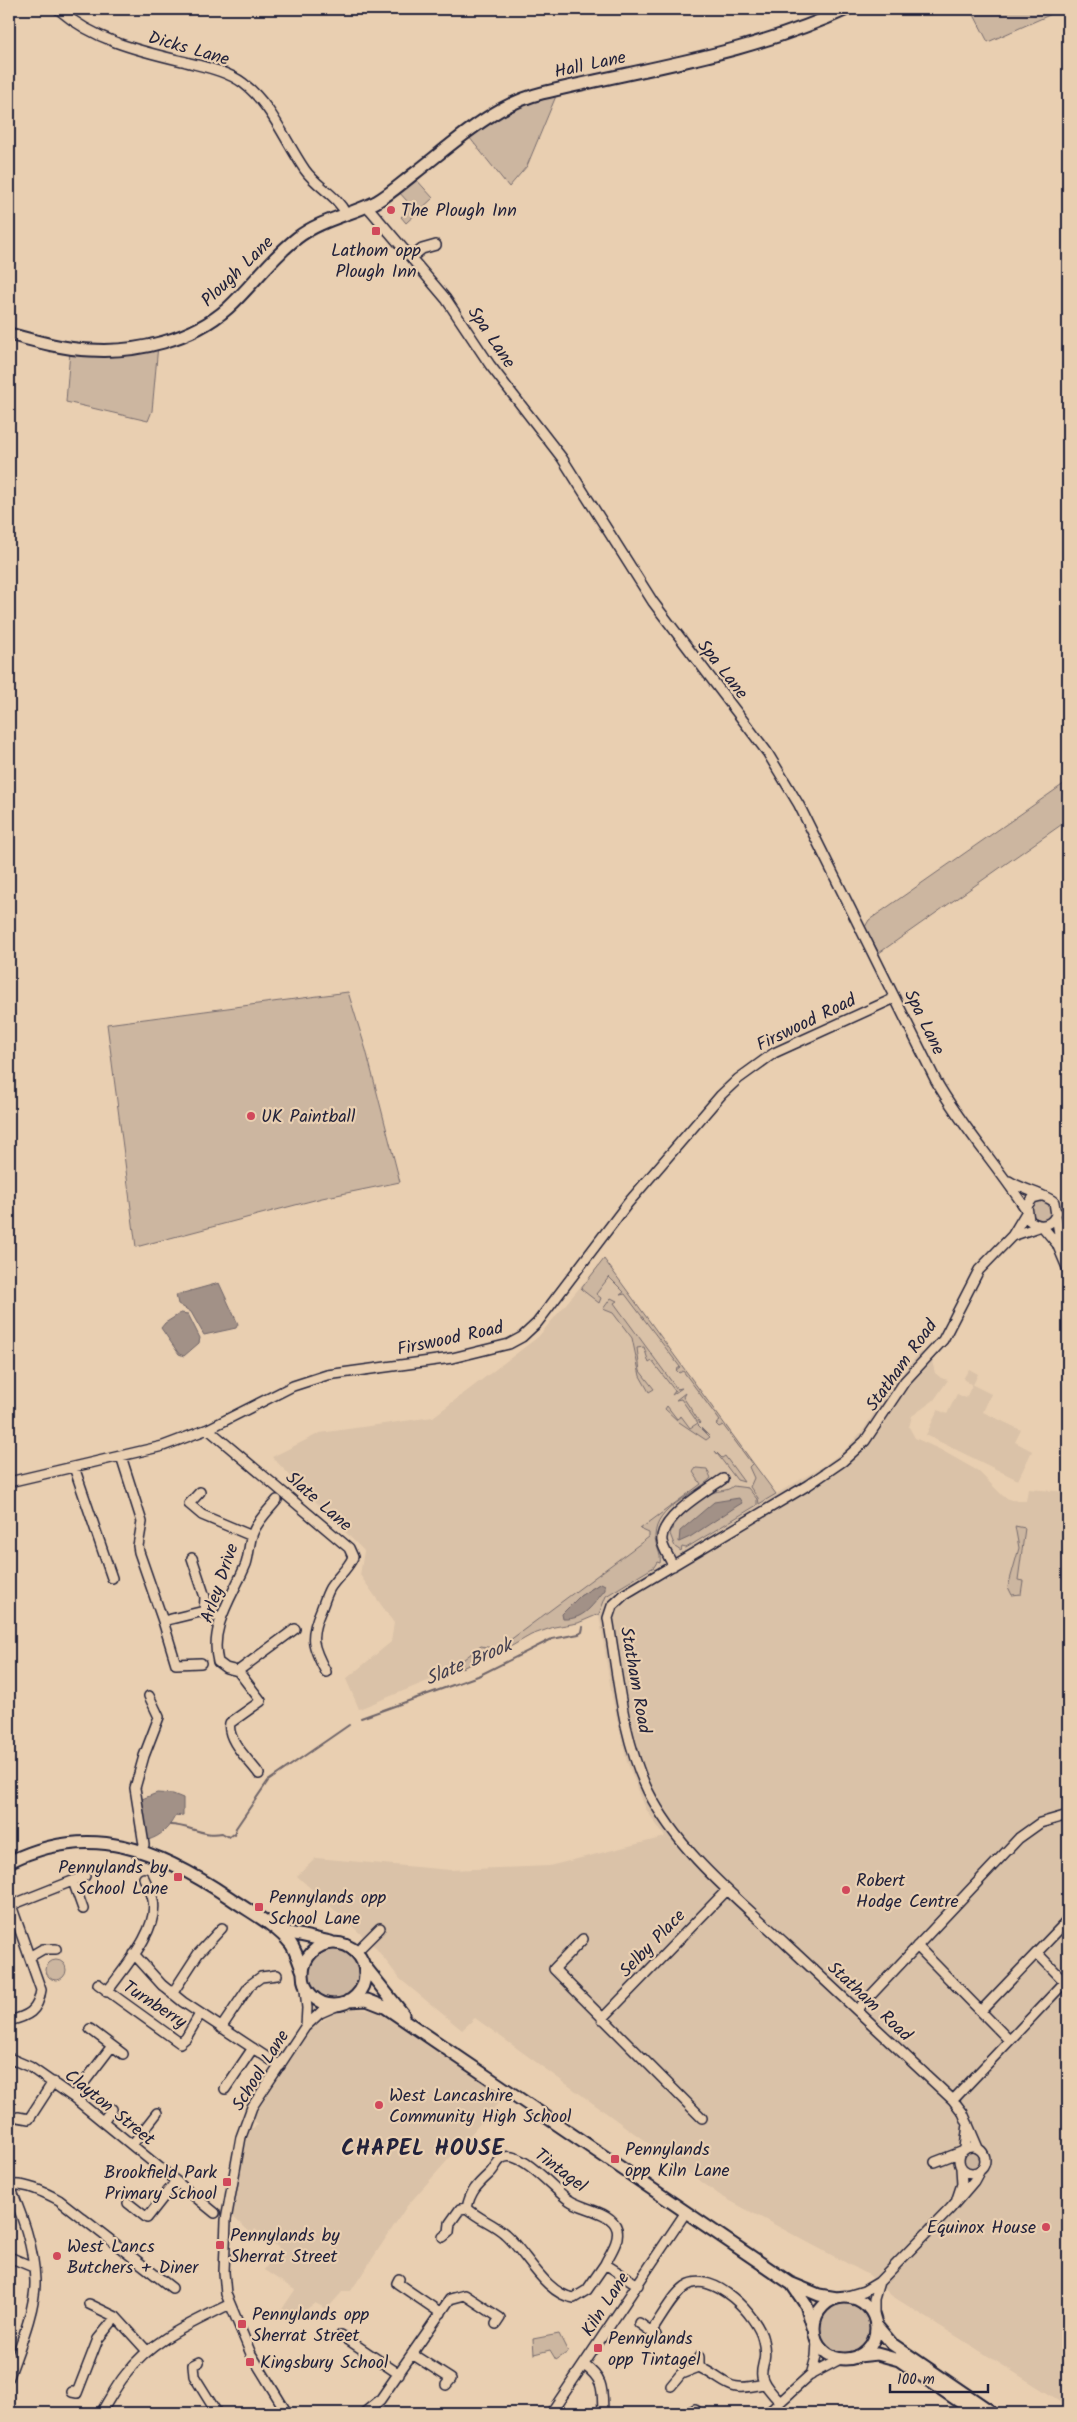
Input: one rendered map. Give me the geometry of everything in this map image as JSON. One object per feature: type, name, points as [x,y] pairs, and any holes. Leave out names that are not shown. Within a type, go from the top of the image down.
[{"type":"main road","name":"Hall Lane","points":[[367,206],[382,198],[498,111],[520,100],[551,90],[748,46],[796,31],[847,9]]},
{"type":"main road","name":"Plough Lane","points":[[9,334],[52,345],[90,350],[142,347],[176,338],[200,327],[227,308],[271,261],[297,238],[316,226],[367,206]]},
{"type":"main road","points":[[9,1862],[36,1851],[68,1844],[97,1842],[124,1846],[154,1854],[177,1865],[276,1930],[294,1950],[303,1976],[314,1998],[328,2004],[372,2001],[413,2024],[790,2283],[819,2295],[841,2297],[862,2302],[892,2344],[958,2395]]},
{"type":"main road","points":[[276,1930],[349,1947],[356,1952],[383,1991],[413,2024]]},
{"type":"main road","points":[[303,1976],[309,1955],[316,1948],[333,1943]]},
{"type":"main road","points":[[346,2002],[361,1989],[364,1980],[363,1963]]},
{"type":"main road","points":[[790,2283],[806,2304],[816,2336],[827,2353],[842,2358],[877,2354],[891,2356],[979,2409],[993,2413]]},
{"type":"main road","points":[[816,2336],[817,2314],[829,2301],[841,2297]]},
{"type":"main road","points":[[858,2356],[872,2343],[875,2321]]},
{"type":"street","name":"Dicks Lane","points":[[58,9],[78,26],[105,39],[205,67],[240,81],[265,106],[306,172],[319,186],[338,201],[346,214]]},
{"type":"street","name":"Spa Lane","points":[[367,206],[446,298],[490,365],[562,458],[653,602],[781,773],[946,1098],[1007,1180],[1027,1211]]},
{"type":"street","points":[[411,258],[422,249],[436,245]]},
{"type":"street","name":"Firswood Road","points":[[9,1482],[162,1446],[208,1429],[293,1386],[327,1375],[452,1358],[509,1344],[522,1337],[537,1323],[628,1202],[720,1095],[738,1079],[774,1053],[895,998]]},
{"type":"street","name":"Spa Lane","points":[[1007,1180],[1026,1191],[1041,1196]]},
{"type":"street","points":[[1062,1253],[1054,1202],[1041,1196],[1029,1202],[1027,1211],[1030,1220],[1042,1226],[1055,1240],[1068,1270]]},
{"type":"street","name":"Statham Road","points":[[978,2148],[968,2123],[953,2100],[727,1890],[678,1838],[662,1816],[641,1775],[624,1713],[608,1618],[612,1606],[625,1594],[808,1485],[843,1461],[865,1441],[905,1381],[933,1353],[943,1340],[979,1270],[1012,1236],[1027,1211]]},
{"type":"street","points":[[1042,1226],[1054,1220],[1057,1212]]},
{"type":"street","name":"Statham Road","points":[[1012,1236],[1042,1226]]},
{"type":"street","name":"Slate Lane","points":[[208,1429],[349,1548],[353,1556],[350,1563],[330,1589],[313,1628],[312,1639],[316,1653],[326,1672]]},
{"type":"street","points":[[121,1456],[142,1522],[139,1552],[176,1664],[201,1663]]},
{"type":"street","points":[[74,1467],[112,1578]]},
{"type":"street","points":[[673,1566],[662,1541],[664,1527],[674,1515],[723,1479]]},
{"type":"street","points":[[200,1492],[189,1504],[202,1515],[252,1536]]},
{"type":"street","name":"Arley Drive","points":[[238,1671],[218,1662],[217,1642],[221,1617],[247,1562],[252,1536],[262,1518],[277,1500]]},
{"type":"street","points":[[192,1558],[205,1597],[204,1613]]},
{"type":"street","points":[[163,1621],[186,1614],[204,1613],[221,1617]]},
{"type":"street","points":[[259,1774],[232,1737],[229,1728],[230,1723],[261,1702],[238,1671],[295,1629]]},
{"type":"street","points":[[144,1845],[136,1788],[144,1756],[160,1717],[149,1696]]},
{"type":"street","points":[[857,2010],[1019,1838],[1040,1823],[1068,1814]]},
{"type":"street","points":[[9,2021],[29,2015],[40,2001],[41,1990],[31,1956],[10,1905],[85,1876]]},
{"type":"street","name":"Turnberry","points":[[107,1992],[134,1954],[152,1922],[153,1900],[144,1878]]},
{"type":"street","points":[[73,1881],[83,1910]]},
{"type":"street","name":"Selby Place","points":[[602,2019],[727,1890]]},
{"type":"street","points":[[981,2011],[1068,1920]]},
{"type":"street","name":"Turnberry","points":[[172,1994],[198,1954],[222,1928]]},
{"type":"street","points":[[356,1952],[380,1928]]},
{"type":"street","points":[[582,1939],[554,1969],[702,2118]]},
{"type":"street","points":[[917,1946],[1009,2040]]},
{"type":"street","points":[[31,1956],[43,1949],[57,1950]]},
{"type":"street","points":[[953,2100],[1009,2040],[1067,1983],[1037,1953]]},
{"type":"street","name":"Turnberry","points":[[134,1954],[172,1994],[280,2066]]},
{"type":"street","points":[[221,2028],[250,1985],[261,1977],[277,1975]]},
{"type":"street","name":"School Lane","points":[[303,1976],[307,2008],[306,2026]]},
{"type":"street","name":"Turnberry","points":[[98,1984],[180,2043],[186,2038],[200,2014]]},
{"type":"street","name":"School Lane","points":[[287,2413],[251,2354],[230,2304],[224,2283],[225,2226],[238,2151],[248,2115],[306,2026],[320,2013],[346,2002]]},
{"type":"street","points":[[90,2028],[123,2054]]},
{"type":"street","points":[[73,2097],[112,2046]]},
{"type":"street","points":[[226,2089],[253,2048]]},
{"type":"street","name":"Clayton Street","points":[[9,2058],[25,2064],[73,2097],[212,2211],[216,2202]]},
{"type":"street","points":[[18,2117],[28,2119],[53,2082]]},
{"type":"street","points":[[103,2121],[112,2109]]},
{"type":"street","points":[[132,2145],[157,2113]]},
{"type":"street","points":[[957,2202],[962,2184],[960,2166],[968,2123]]},
{"type":"street","points":[[841,2297],[864,2291],[880,2282],[957,2202],[974,2181],[984,2165],[985,2158],[978,2148],[972,2146],[935,2162],[960,2166],[972,2173],[980,2170]]},
{"type":"street","name":"Tintagel","points":[[511,2156],[524,2162],[541,2175],[569,2201],[605,2215],[614,2223],[617,2229],[617,2239],[587,2290],[574,2298],[564,2295],[546,2282],[505,2233],[480,2220],[467,2208],[472,2191],[502,2158],[511,2156]]},
{"type":"street","points":[[128,2203],[147,2218],[176,2181]]},
{"type":"street","points":[[9,2377],[30,2314],[36,2282],[31,2246],[25,2224],[9,2184],[42,2191],[59,2200],[172,2288]]},
{"type":"street","name":"Tintagel","points":[[443,2237],[449,2232],[450,2223],[460,2209],[467,2208]]},
{"type":"street","name":"Kiln Lane","points":[[551,2413],[686,2212]]},
{"type":"street","points":[[9,2257],[33,2267]]},
{"type":"street","points":[[604,2264],[638,2285]]},
{"type":"street","points":[[399,2279],[397,2283],[441,2313]]},
{"type":"street","points":[[639,2323],[654,2334],[686,2286],[698,2282],[710,2283],[746,2308],[758,2324],[764,2345],[760,2374],[763,2384],[780,2402]]},
{"type":"street","points":[[875,2321],[874,2298],[880,2282]]},
{"type":"street","points":[[368,2410],[380,2400],[450,2299],[465,2295],[500,2318],[496,2324]]},
{"type":"street","points":[[89,2304],[116,2317],[147,2351]]},
{"type":"street","points":[[101,2413],[126,2374],[147,2351],[163,2339],[230,2304]]},
{"type":"street","points":[[72,2392],[76,2393],[98,2339],[116,2317]]},
{"type":"street","points":[[341,2334],[398,2374]]},
{"type":"street","points":[[810,2375],[816,2356],[816,2336]]},
{"type":"street","points":[[412,2354],[451,2379],[446,2385]]},
{"type":"street","points":[[699,2357],[699,2367]]},
{"type":"street","points":[[768,2413],[810,2375],[842,2358]]},
{"type":"street","points":[[199,2362],[193,2364],[194,2376],[217,2413]]},
{"type":"street","points":[[584,2365],[601,2384],[603,2390],[603,2413]]},
{"type":"street","points":[[699,2367],[732,2387],[742,2388],[763,2384]]},
{"type":"street","points":[[671,2386],[681,2374],[699,2367]]},
{"type":"street","points":[[368,2410],[380,2413]]},
{"type":"shaded area","points":[[971,9],[1063,9],[988,42]]},
{"type":"shaded area","points":[[556,96],[527,166],[509,187],[469,137],[517,106]]},
{"type":"shaded area","points":[[415,178],[433,198],[406,223],[401,217],[406,212],[407,201],[398,191]]},
{"type":"shaded area","points":[[158,345],[152,411],[148,421],[66,402],[70,351]]},
{"type":"shaded area","points":[[1068,781],[1068,820],[879,953],[865,927],[869,920]]},
{"type":"shaded area","name":"UK Paintball","points":[[348,992],[366,1050],[400,1182],[322,1198],[136,1247],[107,1024]]},
{"type":"shaded area","points":[[1038,1200],[1046,1200],[1052,1206],[1052,1214],[1046,1220],[1038,1220],[1032,1214],[1032,1206]]},
{"type":"shaded area","points":[[604,1259],[776,1494],[822,1467],[845,1450],[864,1429],[889,1389],[921,1351],[932,1361],[935,1373],[941,1378],[948,1380],[934,1400],[912,1416],[909,1427],[915,1438],[978,1471],[1003,1496],[1011,1500],[1026,1501],[1028,1489],[1068,1492],[1068,2406],[892,2296],[869,2275],[721,2196],[475,2018],[462,2030],[400,1979],[375,1947],[297,1876],[316,1858],[450,1870],[549,1866],[665,1837],[646,1809],[627,1762],[612,1697],[599,1614],[582,1590],[494,1654],[359,1709],[346,1679],[391,1642],[394,1623],[360,1575],[364,1551],[272,1457],[320,1433],[433,1417],[538,1337]]},
{"type":"shaded area","points":[[604,1259],[776,1494],[759,1504],[758,1498],[750,1487],[754,1478],[749,1467],[752,1464],[723,1425],[719,1427],[716,1424],[720,1421],[683,1371],[679,1373],[676,1370],[680,1367],[625,1294],[620,1295],[624,1292],[609,1277],[596,1294],[601,1298],[599,1303],[581,1289]]},
{"type":"shaded area","points":[[219,1283],[238,1324],[236,1328],[204,1335],[191,1312],[178,1304],[176,1295]]},
{"type":"shaded area","points":[[611,1298],[617,1301],[614,1303],[677,1389],[682,1388],[672,1395],[675,1391],[652,1361],[649,1363],[644,1347],[637,1348],[640,1371],[654,1389],[649,1392],[640,1376],[632,1338],[613,1313],[603,1309]]},
{"type":"shaded area","points":[[181,1313],[188,1314],[200,1338],[199,1343],[184,1356],[179,1354],[161,1328],[165,1323]]},
{"type":"shaded area","points":[[969,1369],[978,1374],[973,1385],[991,1394],[983,1412],[1021,1430],[1015,1442],[1032,1451],[1018,1480],[926,1435],[938,1410],[947,1414],[957,1394],[966,1398],[972,1385],[963,1379]]},
{"type":"shaded area","points":[[685,1393],[683,1397],[700,1423],[698,1425],[710,1437],[706,1440],[679,1422],[665,1409],[667,1406],[677,1419],[681,1416],[690,1428],[698,1423],[681,1399],[676,1400]]},
{"type":"shaded area","points":[[715,1451],[722,1458],[725,1456],[744,1482],[737,1480]]},
{"type":"shaded area","points":[[696,1468],[707,1469],[711,1478],[668,1510],[662,1517],[657,1526],[655,1536],[660,1563],[657,1562],[654,1567],[606,1596],[599,1614],[578,1623],[554,1627],[531,1635],[503,1651],[442,1676],[481,1646],[498,1649],[649,1537],[649,1533],[640,1529],[701,1484],[693,1472]],"holes":[[[601,1583],[604,1590],[596,1599],[580,1596]]]},
{"type":"shaded area","points":[[733,1486],[748,1488],[757,1499],[757,1505],[686,1548],[682,1547],[681,1551],[675,1547],[670,1534],[672,1528],[682,1515],[709,1495],[727,1490]]},
{"type":"shaded area","points":[[739,1498],[742,1503],[690,1537],[679,1542],[680,1531],[714,1502]]},
{"type":"shaded area","points":[[1015,1526],[1025,1528],[1018,1580],[1023,1581],[1021,1594],[1012,1595],[1008,1587],[1019,1548]]},
{"type":"shaded area","points":[[601,1583],[605,1585],[605,1590],[588,1610],[577,1617],[563,1619],[562,1614],[580,1596]]},
{"type":"shaded area","points":[[157,1793],[173,1794],[183,1798],[183,1815],[175,1816],[164,1831],[148,1840],[142,1799]]},
{"type":"shaded area","points":[[328,1948],[338,1948],[352,1955],[359,1969],[359,1979],[352,1993],[338,2000],[328,2000],[318,1996],[311,1989],[307,1979],[307,1969],[311,1959],[318,1952]]},
{"type":"shaded area","points":[[56,1960],[63,1963],[66,1970],[63,1977],[56,1980],[49,1977],[46,1970],[49,1963]]},
{"type":"shaded area","name":"West Lancashire Community High School","points":[[346,2007],[384,2012],[509,2091],[407,2206],[351,2291],[343,2291],[327,2309],[315,2303],[288,2323],[280,2312],[295,2290],[264,2270],[279,2248],[255,2229],[252,2234],[232,2216],[239,2172],[250,2129],[258,2125],[253,2118],[293,2055],[310,2030]]},
{"type":"shaded area","points":[[972,2151],[978,2154],[981,2160],[978,2166],[972,2169],[966,2166],[963,2160],[966,2154]]},
{"type":"shaded area","points":[[841,2301],[851,2301],[865,2309],[871,2318],[873,2328],[871,2338],[865,2347],[851,2355],[841,2355],[831,2350],[824,2343],[819,2333],[819,2323],[824,2313],[831,2306]]},
{"type":"shaded area","points":[[559,2334],[568,2352],[556,2360],[550,2350],[534,2354],[533,2339]]},
{"type":"waterway","name":"Slate Brook","points":[[361,1718],[478,1676],[552,1639],[579,1634],[582,1632],[583,1627]]},
{"type":"waterway","name":"Slate Brook","points":[[234,1835],[236,1828],[268,1781],[349,1725]]},
{"type":"waterway","points":[[170,1825],[202,1832],[222,1833],[229,1837],[234,1833]]},
{"type":"place","name":"The Plough Inn","points":[[391,210]]},
{"type":"place","name":"Lathom opp Plough Inn","points":[[376,231]]},
{"type":"place","name":"UK Paintball","points":[[251,1116]]},
{"type":"place","name":"Pennylands by School Lane","points":[[178,1877]]},
{"type":"place","name":"Robert Hodge Centre","points":[[846,1890]]},
{"type":"place","name":"Pennylands opp School Lane","points":[[259,1907]]},
{"type":"place","name":"West Lancashire Community High School","points":[[379,2105]]},
{"type":"place","name":"Pennylands opp Kiln Lane","points":[[615,2159]]},
{"type":"place","name":"Brookfield Park Primary School","points":[[227,2182]]},
{"type":"place","name":"Equinox House","points":[[1046,2227]]},
{"type":"place","name":"Pennylands by Sherrat Street","points":[[220,2245]]},
{"type":"place","name":"West Lancs Butchers + Diner","points":[[57,2256]]},
{"type":"place","name":"Pennylands opp Sherrat Street","points":[[242,2324]]},
{"type":"place","name":"Pennylands opp Tintagel","points":[[598,2348]]},
{"type":"place","name":"Kingsbury School","points":[[250,2362]]},
{"type":"district","name":"CHAPEL HOUSE","points":[[423,2147]]}]
